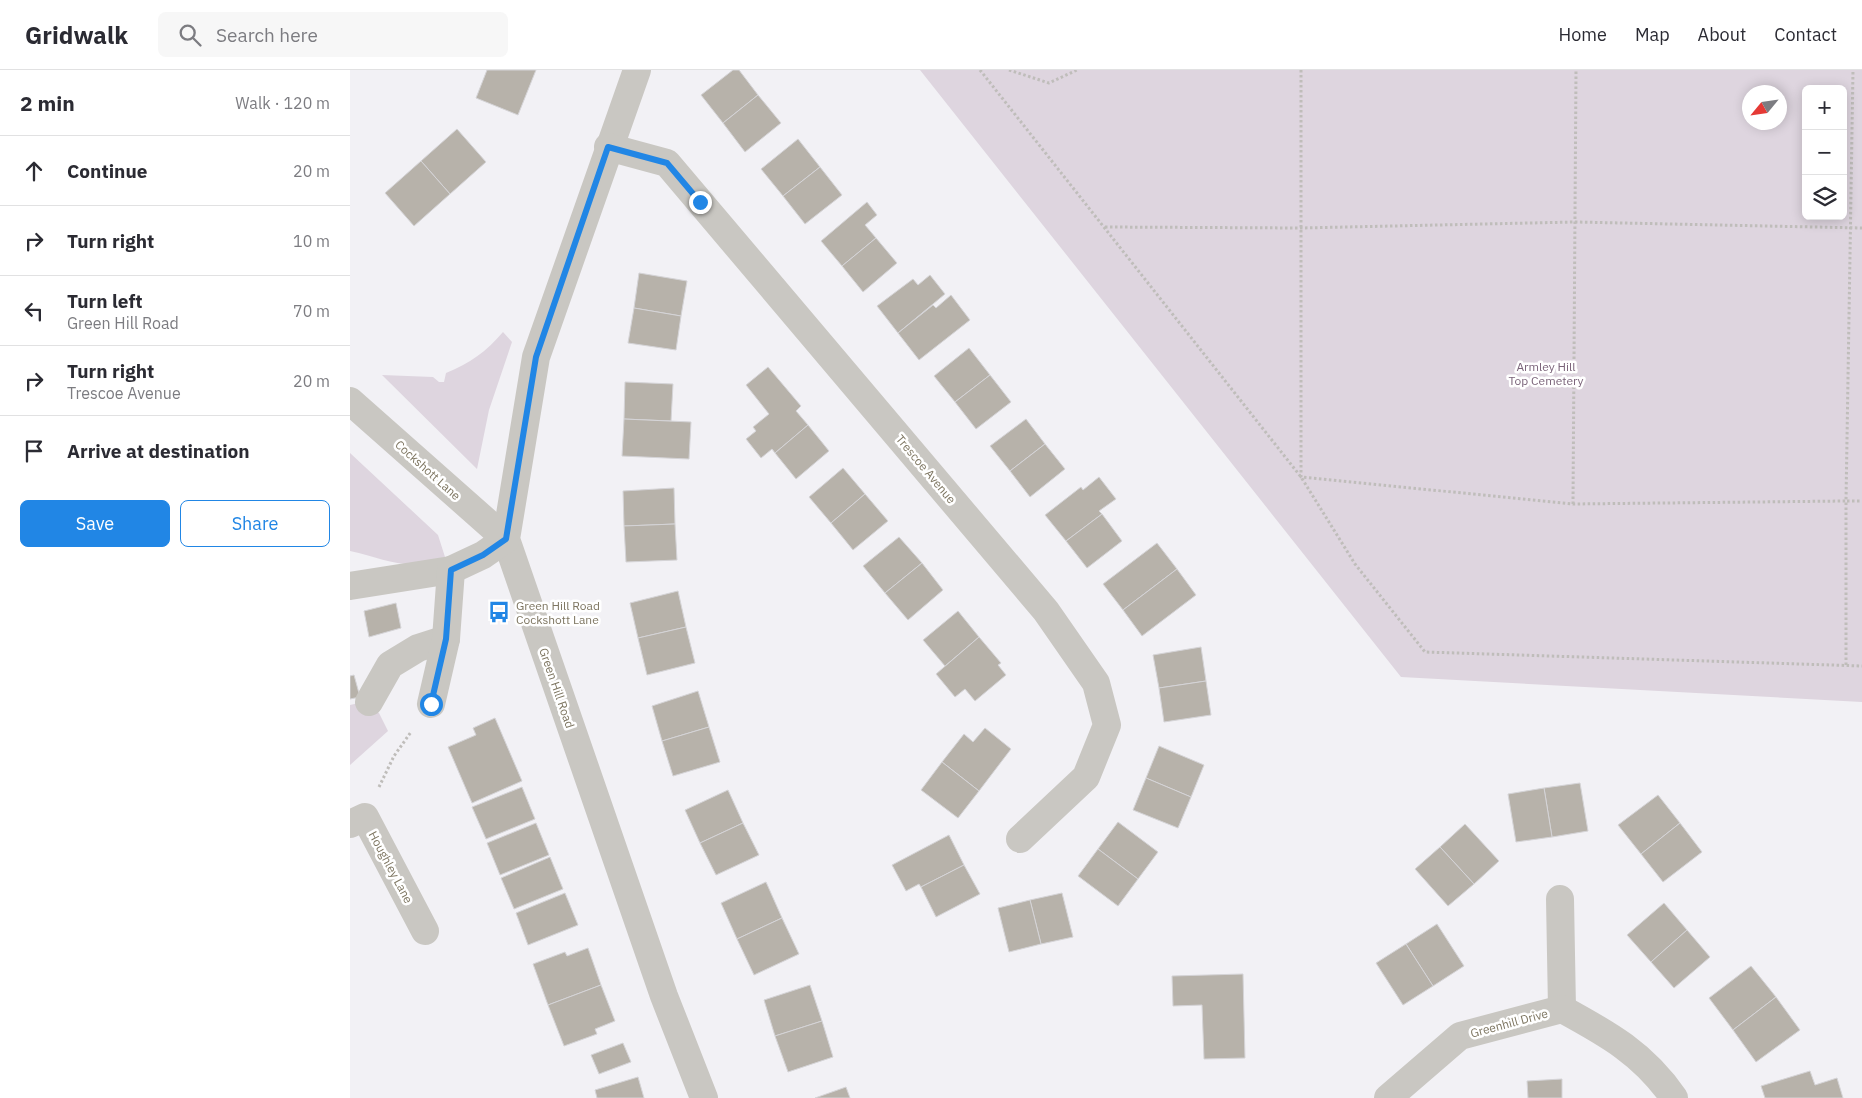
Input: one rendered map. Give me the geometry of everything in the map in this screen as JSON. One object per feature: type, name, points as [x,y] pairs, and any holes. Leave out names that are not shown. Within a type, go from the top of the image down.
[{"type":"street","name":"Green Hill Road","points":[[637,70],[608,147],[536,357],[506,539],[664,996],[704,1098]]},
{"type":"street","name":"Trescoe Avenue","points":[[608,147],[667,163],[1046,611],[1096,683],[1106,725],[1086,778],[1020,839]]},
{"type":"street","name":"Cockshott Lane","points":[[350,401],[506,539]]},
{"type":"street","points":[[350,586],[451,570],[483,555],[506,539]]},
{"type":"street","points":[[431,704],[446,639],[451,570]]},
{"type":"street","points":[[369,702],[390,665],[418,648],[446,639]]},
{"type":"street","name":"Houghley Lane","points":[[358,820],[425,931]]},
{"type":"street","name":"Greenhill Drive","points":[[1560,899],[1562,1009]]},
{"type":"street","name":"Greenhill Drive","points":[[1388,1098],[1460,1036],[1562,1009],[1617,1040],[1659,1076],[1674,1098]]},
{"type":"path","points":[[980,70],[1301,477],[1355,564],[1425,652],[1862,666]]},
{"type":"path","points":[[1008,70],[1049,83],[1077,70]]},
{"type":"path","points":[[1301,70],[1301,477]]},
{"type":"path","points":[[1574,504],[1576,70]]},
{"type":"path","points":[[1846,665],[1846,501],[1854,70]]},
{"type":"path","points":[[1104,227],[1301,228],[1575,222],[1862,228]]},
{"type":"path","points":[[1301,477],[1574,504],[1862,501]]},
{"type":"path","points":[[358,820],[394,756],[431,704]]},
{"type":"green space","name":"Armley Hill Top Cemetery","points":[[920,70],[1862,70],[1862,702],[1401,677]]},
{"type":"green space","points":[[503,332],[512,342],[489,410],[477,469],[382,375],[433,377],[439,382],[444,382],[446,373],[477,356]]},
{"type":"green space","points":[[350,453],[438,535],[445,557],[432,562],[409,564],[386,561],[350,551]]},
{"type":"green space","points":[[359,703],[379,713],[388,731],[350,765],[350,705]]},
{"type":"building","points":[[487,70],[536,70],[518,115],[476,98]]},
{"type":"building","points":[[733,70],[739,70],[758,95],[723,123],[701,95]]},
{"type":"building","points":[[758,95],[781,123],[745,152],[723,123]]},
{"type":"building","points":[[457,129],[486,162],[450,194],[421,161]]},
{"type":"building","points":[[798,139],[820,167],[783,196],[761,169]]},
{"type":"building","points":[[421,161],[450,194],[414,226],[385,193]]},
{"type":"building","points":[[820,167],[842,195],[805,224],[783,196]]},
{"type":"building","points":[[867,202],[877,215],[865,225],[876,238],[842,266],[821,241]]},
{"type":"building","points":[[876,238],[897,263],[863,292],[842,266]]},
{"type":"building","points":[[639,273],[687,281],[681,316],[634,308]]},
{"type":"building","points":[[930,275],[945,294],[898,333],[877,306],[913,279],[918,285]]},
{"type":"building","points":[[951,295],[970,320],[919,360],[898,333],[933,305],[936,308]]},
{"type":"building","points":[[634,308],[681,316],[676,350],[628,343]]},
{"type":"building","points":[[969,348],[990,375],[955,402],[934,376]]},
{"type":"building","points":[[768,367],[801,406],[796,411],[808,425],[775,453],[772,449],[761,458],[746,439],[756,431],[753,427],[769,414],[746,385]]},
{"type":"building","points":[[990,375],[1011,402],[976,429],[955,402]]},
{"type":"building","points":[[625,382],[673,384],[671,421],[624,419]]},
{"type":"building","points":[[624,419],[691,422],[689,459],[622,456]]},
{"type":"building","points":[[1026,419],[1045,444],[1010,471],[990,446]]},
{"type":"building","points":[[808,425],[829,451],[796,479],[775,453]]},
{"type":"building","points":[[1045,444],[1065,469],[1030,497],[1010,471]]},
{"type":"building","points":[[843,468],[865,494],[831,523],[809,497]]},
{"type":"building","points":[[1099,477],[1116,499],[1099,511],[1102,514],[1066,541],[1045,515],[1081,487],[1083,490]]},
{"type":"building","points":[[674,488],[675,524],[624,526],[623,491]]},
{"type":"building","points":[[865,494],[888,521],[853,550],[831,523]]},
{"type":"building","points":[[1102,514],[1122,541],[1087,568],[1066,541]]},
{"type":"building","points":[[675,524],[677,560],[626,562],[624,526]]},
{"type":"building","points":[[899,537],[922,563],[885,593],[863,566]]},
{"type":"building","points":[[1157,543],[1177,569],[1123,610],[1103,584]]},
{"type":"building","points":[[922,563],[943,590],[908,620],[885,593]]},
{"type":"building","points":[[1177,569],[1196,595],[1142,636],[1123,610]]},
{"type":"building","points":[[678,591],[686,627],[638,638],[630,603]]},
{"type":"building","points":[[396,603],[401,628],[369,637],[364,611]]},
{"type":"building","points":[[958,611],[979,637],[945,666],[923,640]]},
{"type":"building","points":[[686,627],[695,663],[647,675],[638,638]]},
{"type":"building","points":[[979,637],[1001,663],[998,665],[1006,675],[975,701],[965,689],[955,697],[936,674]]},
{"type":"building","points":[[1201,647],[1206,681],[1159,688],[1153,655]]},
{"type":"building","points":[[354,675],[360,697],[350,699],[350,676]]},
{"type":"building","points":[[1206,681],[1211,715],[1164,722],[1159,688]]},
{"type":"building","points":[[698,691],[709,727],[662,741],[652,706]]},
{"type":"building","points":[[495,718],[522,781],[472,803],[448,747],[476,735],[473,728]]},
{"type":"building","points":[[709,727],[720,762],[673,776],[662,741]]},
{"type":"building","points":[[985,728],[1011,749],[979,791],[942,762],[964,734],[973,742]]},
{"type":"building","points":[[1159,746],[1204,765],[1191,797],[1146,778]]},
{"type":"building","points":[[942,762],[979,791],[958,818],[921,790]]},
{"type":"building","points":[[1146,778],[1191,797],[1178,828],[1133,810]]},
{"type":"building","points":[[1580,783],[1588,831],[1552,837],[1544,788]]},
{"type":"building","points":[[522,787],[535,819],[486,839],[472,807]]},
{"type":"building","points":[[1544,788],[1552,837],[1516,842],[1508,794]]},
{"type":"building","points":[[728,790],[743,823],[700,843],[685,810]]},
{"type":"building","points":[[1658,795],[1680,823],[1641,854],[1618,825]]},
{"type":"building","points":[[1118,822],[1158,852],[1138,879],[1098,849]]},
{"type":"building","points":[[536,823],[549,855],[500,875],[487,843]]},
{"type":"building","points":[[743,823],[759,855],[716,875],[700,843]]},
{"type":"building","points":[[1680,823],[1702,852],[1663,882],[1641,854]]},
{"type":"building","points":[[1465,824],[1499,861],[1474,884],[1440,847]]},
{"type":"building","points":[[949,835],[964,865],[921,887],[919,884],[906,891],[892,865]]},
{"type":"building","points":[[1440,847],[1474,884],[1448,906],[1415,869]]},
{"type":"building","points":[[1098,849],[1138,879],[1118,906],[1078,876]]},
{"type":"building","points":[[550,857],[563,889],[514,909],[501,878]]},
{"type":"building","points":[[964,865],[980,894],[936,917],[921,887]]},
{"type":"building","points":[[766,882],[782,918],[737,939],[721,903]]},
{"type":"building","points":[[565,893],[578,925],[528,945],[516,913]]},
{"type":"building","points":[[1062,893],[1073,937],[1041,944],[1030,900]]},
{"type":"building","points":[[1030,900],[1041,944],[1009,952],[998,908]]},
{"type":"building","points":[[1664,903],[1687,930],[1651,962],[1627,935]]},
{"type":"building","points":[[782,918],[799,954],[754,975],[737,939]]},
{"type":"building","points":[[1437,924],[1464,966],[1433,986],[1406,944]]},
{"type":"building","points":[[1687,930],[1710,957],[1674,988],[1651,962]]},
{"type":"building","points":[[1406,944],[1433,986],[1403,1005],[1376,963]]},
{"type":"building","points":[[588,948],[601,985],[548,1005],[533,964],[565,952],[567,956]]},
{"type":"building","points":[[1751,966],[1776,997],[1733,1030],[1709,998]]},
{"type":"building","points":[[1243,974],[1245,1058],[1204,1059],[1202,1005],[1173,1006],[1172,976]]},
{"type":"building","points":[[601,985],[615,1021],[595,1029],[597,1034],[564,1046],[548,1005]]},
{"type":"building","points":[[810,985],[822,1021],[775,1036],[764,1000]]},
{"type":"building","points":[[1776,997],[1800,1030],[1756,1062],[1733,1030]]},
{"type":"building","points":[[822,1021],[833,1057],[788,1072],[775,1036]]},
{"type":"building","points":[[623,1043],[631,1062],[599,1074],[591,1055]]},
{"type":"building","points":[[1810,1071],[1815,1085],[1837,1078],[1843,1098],[1765,1098],[1761,1086]]},
{"type":"building","points":[[638,1077],[644,1098],[597,1098],[595,1090]]},
{"type":"building","points":[[1562,1079],[1562,1098],[1528,1098],[1527,1081]]},
{"type":"building","points":[[846,1087],[850,1098],[815,1098]]},
{"type":"place","name":"Green Hill Road Cockshott Lane","points":[[499,612]]},
{"type":"route","points":[[431,704],[446,639],[451,570],[483,555],[506,539],[536,357],[608,147],[667,163],[700,202]]}]
